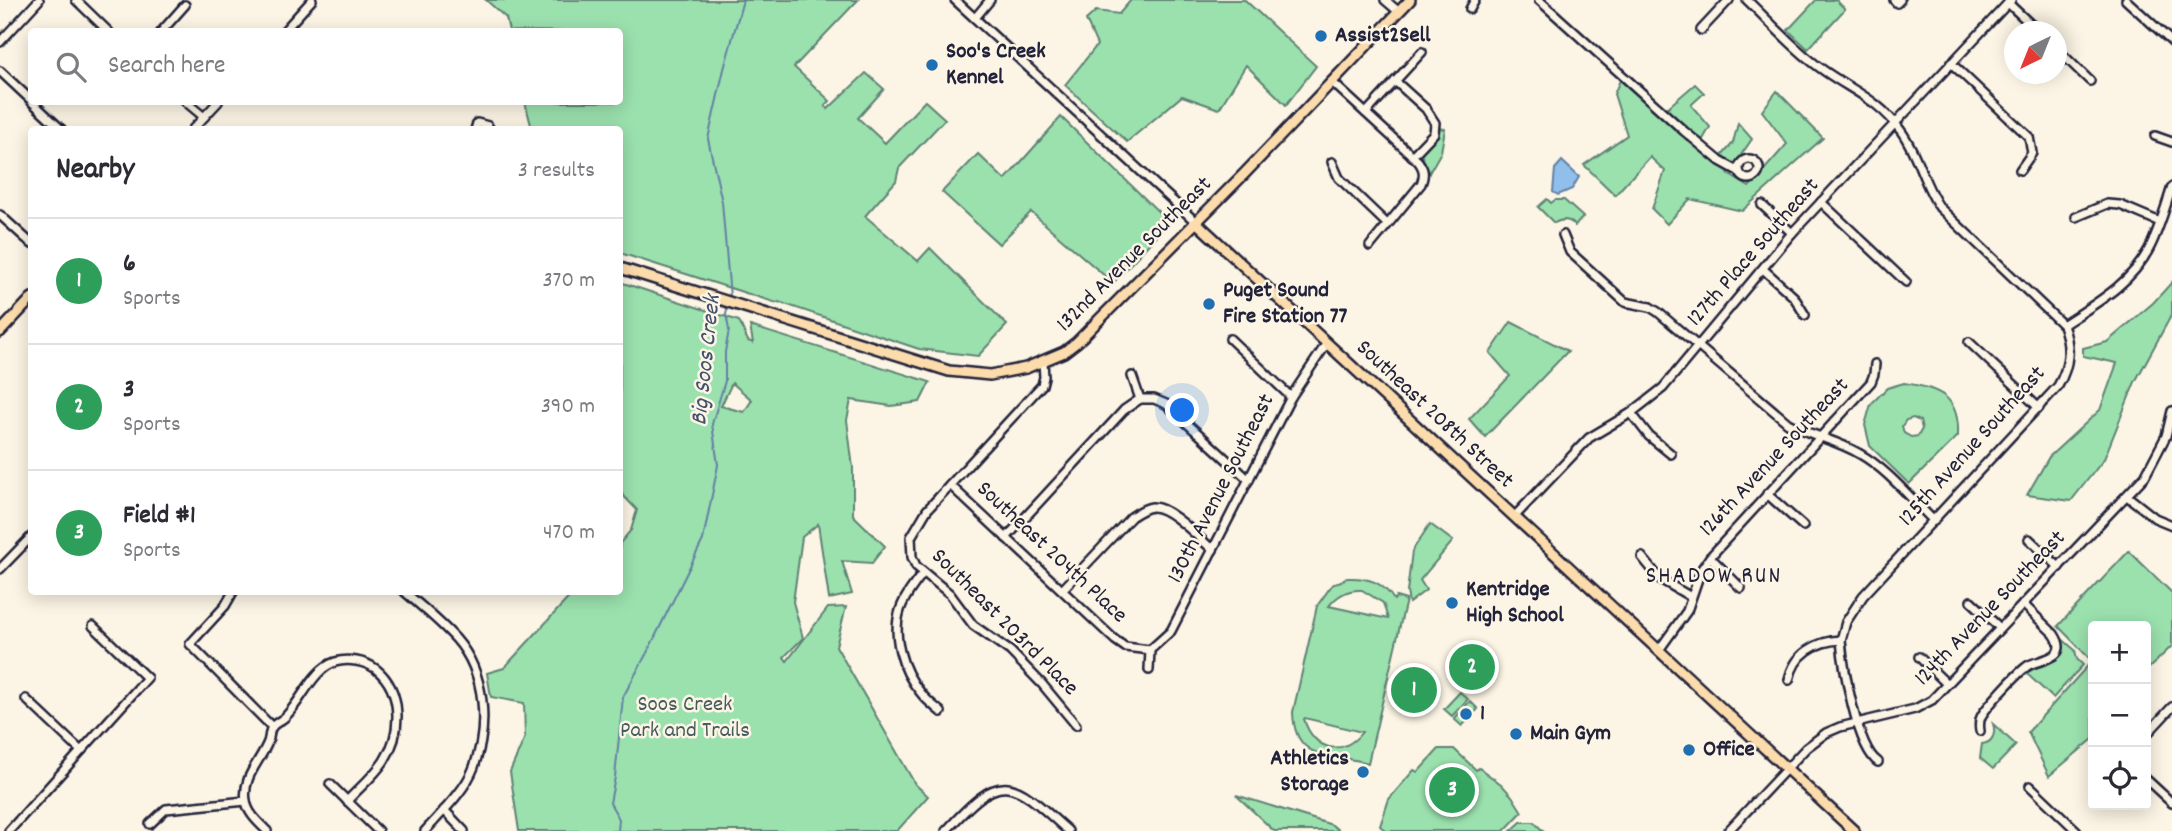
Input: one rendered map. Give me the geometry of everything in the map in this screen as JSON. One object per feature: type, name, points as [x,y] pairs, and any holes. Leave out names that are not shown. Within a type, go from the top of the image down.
[{"type":"main road","name":"132nd Avenue Southeast","points":[[623,269],[948,371],[990,375],[1026,368],[1064,352],[1077,342],[1196,223],[1410,0]]},
{"type":"main road","name":"Southeast 208th Street","points":[[1196,223],[1854,831]]},
{"type":"main road","points":[[0,332],[28,302]]},
{"type":"street","points":[[0,43],[39,0]]},
{"type":"street","points":[[76,0],[105,28]]},
{"type":"street","points":[[287,28],[312,0]]},
{"type":"street","name":"Southeast 208th Street","points":[[955,0],[1196,223]]},
{"type":"street","points":[[975,18],[990,0]]},
{"type":"street","points":[[1385,0],[1399,12]]},
{"type":"street","points":[[1470,9],[1475,0]]},
{"type":"street","points":[[1539,0],[1684,131],[1720,161],[1738,171]]},
{"type":"street","points":[[1701,30],[1729,0]]},
{"type":"street","points":[[1746,0],[1824,71],[1872,100],[1895,124],[1912,149],[1931,195],[1940,208],[2063,325],[2127,278],[2149,248],[2172,187]]},
{"type":"street","points":[[2126,0],[2172,42]]},
{"type":"street","points":[[2010,1],[2029,21]]},
{"type":"street","name":"127th Place Southeast","points":[[1515,516],[1589,438],[1631,413],[1663,388],[1792,233],[2010,1]]},
{"type":"street","points":[[165,28],[185,5]]},
{"type":"street","points":[[1366,113],[1422,52]]},
{"type":"street","points":[[2067,59],[2090,81]]},
{"type":"street","points":[[1951,63],[2029,137],[2032,153],[2020,170]]},
{"type":"street","points":[[0,71],[28,97]]},
{"type":"street","points":[[1395,81],[1426,109],[1435,124],[1434,133],[1412,156]]},
{"type":"street","points":[[1332,82],[1412,156],[1420,164],[1424,174],[1421,184],[1370,246]]},
{"type":"street","points":[[36,105],[58,126]]},
{"type":"street","points":[[190,105],[204,117]]},
{"type":"street","points":[[196,126],[215,105]]},
{"type":"street","points":[[2155,136],[2172,142]]},
{"type":"street","points":[[1332,162],[1339,178],[1387,224]]},
{"type":"street","points":[[1821,202],[1906,282]]},
{"type":"street","points":[[2076,217],[2107,204],[2120,205],[2160,222]]},
{"type":"street","points":[[1762,205],[1792,233]]},
{"type":"street","points":[[0,215],[28,240]]},
{"type":"street","points":[[1563,235],[1570,252],[1625,302],[1650,307],[1658,312],[1788,423],[1861,454],[1934,521]]},
{"type":"street","points":[[1763,269],[1794,297],[1805,314]]},
{"type":"street","name":"125th Avenue Southeast","points":[[1841,639],[1846,622],[1858,602],[2059,386],[2066,373],[2069,346],[2063,325]]},
{"type":"street","points":[[1230,339],[1291,397]]},
{"type":"street","points":[[1969,342],[2039,408]]},
{"type":"street","name":"130th Avenue Southeast","points":[[1150,650],[1171,631],[1291,397],[1327,343]]},
{"type":"street","points":[[950,485],[1042,385],[1043,362]]},
{"type":"street","name":"126th Avenue Southeast","points":[[1660,650],[1687,611],[1701,570],[1710,557],[1871,382],[1875,365]]},
{"type":"street","points":[[1132,376],[1140,400]]},
{"type":"street","points":[[1006,538],[1125,410],[1140,400],[1154,398],[1166,404],[1249,480]]},
{"type":"street","name":"124th Avenue Southeast","points":[[1728,831],[1787,768],[1826,733],[1922,706],[1932,700],[2127,496],[2152,465],[2169,437],[2172,411]]},
{"type":"street","points":[[1631,413],[1649,436],[1671,454]]},
{"type":"street","name":"Southeast 204th Place","points":[[950,485],[1115,640],[1125,647],[1150,650]]},
{"type":"street","name":"Southeast 203rd Place","points":[[950,485],[915,528],[910,546],[912,557],[923,573],[950,594],[973,625],[1010,652],[1042,684],[1076,725]]},
{"type":"street","points":[[1767,494],[1803,526]]},
{"type":"street","points":[[2127,496],[2155,518],[2172,525]]},
{"type":"street","points":[[1063,589],[1131,517],[1153,507],[1166,510],[1213,550]]},
{"type":"street","points":[[2029,539],[2059,567]]},
{"type":"street","points":[[1,568],[28,540]]},
{"type":"street","points":[[1642,557],[1660,579],[1692,597]]},
{"type":"street","points":[[1710,557],[1741,588]]},
{"type":"street","points":[[923,573],[906,595],[900,608],[900,650],[907,674],[921,694],[941,712]]},
{"type":"street","points":[[231,595],[225,606],[190,644],[272,727]]},
{"type":"street","points":[[408,595],[456,639],[472,664],[482,694],[482,731],[474,768],[444,810],[425,831]]},
{"type":"street","points":[[1970,601],[2000,628]]},
{"type":"street","points":[[1980,731],[1982,715],[2021,673],[2030,664],[2054,656],[2058,643],[2054,634],[2023,604]]},
{"type":"street","points":[[9,831],[147,678],[93,626]]},
{"type":"street","points":[[1789,680],[1793,666],[1810,649],[1822,642],[1841,639],[1857,723],[1866,748],[1878,762]]},
{"type":"street","points":[[1149,670],[1150,650]]},
{"type":"street","points":[[1919,657],[1947,684]]},
{"type":"street","points":[[267,831],[249,811],[246,801],[250,772],[268,743],[272,727],[295,706],[318,673],[334,662],[351,660],[369,664],[392,686],[397,717],[395,735],[383,762],[347,801]]},
{"type":"street","points":[[26,699],[81,751]]},
{"type":"street","points":[[2151,730],[2172,707]]},
{"type":"street","points":[[330,784],[378,831]]},
{"type":"street","points":[[2151,784],[2172,803]]},
{"type":"street","points":[[2030,786],[2077,831]]},
{"type":"street","points":[[946,831],[972,802],[987,791],[997,788],[1012,789],[1030,796],[1068,831]]},
{"type":"street","points":[[150,824],[166,809],[246,801]]},
{"type":"street","points":[[444,810],[464,831]]},
{"type":"green space","points":[[486,0],[858,0],[794,67],[830,101],[825,106],[828,109],[866,73],[884,89],[858,118],[885,143],[925,101],[945,119],[899,168],[896,181],[865,216],[918,261],[930,248],[1007,325],[978,356],[919,349],[623,254],[623,126],[531,126],[526,105],[623,105],[623,28],[508,28],[506,18]]},
{"type":"green space","points":[[1131,0],[1245,0],[1316,66],[1286,105],[1246,65],[1219,109],[1182,96],[1127,142],[1065,85],[1097,45],[1086,20],[1096,11],[1119,14]]},
{"type":"green space","points":[[1816,0],[1836,0],[1845,9],[1808,49],[1788,30]]},
{"type":"green space","points":[[1620,80],[1659,115],[1695,84],[1704,93],[1691,105],[1710,127],[1698,148],[1716,163],[1733,143],[1738,123],[1752,139],[1728,174],[1749,187],[1787,144],[1762,111],[1777,91],[1823,138],[1742,211],[1690,199],[1667,224],[1652,209],[1665,171],[1650,157],[1615,195],[1584,165],[1627,135],[1614,94]]},
{"type":"green space","points":[[1061,117],[1169,222],[1113,283],[1031,212],[999,244],[942,192],[978,154],[1005,180]]},
{"type":"green space","points":[[1439,128],[1445,129],[1441,152],[1429,173],[1421,154]]},
{"type":"green space","points":[[1547,199],[1551,203],[1564,200],[1583,217],[1575,226],[1566,220],[1554,223],[1538,207]]},
{"type":"green space","points":[[2172,282],[2172,314],[2135,382],[2104,459],[2071,501],[2027,495],[2049,457],[2100,410],[2117,363],[2083,356],[2083,348],[2107,342],[2153,303]]},
{"type":"green space","name":"Soos Creek Park and Trails","points":[[623,283],[739,321],[748,341],[753,343],[750,326],[930,382],[920,402],[891,406],[851,400],[847,420],[853,468],[853,515],[885,546],[872,563],[842,561],[852,594],[829,599],[818,524],[802,537],[793,602],[803,638],[784,657],[787,661],[828,608],[846,607],[836,646],[915,784],[928,796],[897,831],[519,831],[510,772],[525,737],[524,703],[491,697],[487,673],[504,668],[571,595],[623,595],[623,539],[631,530],[637,510],[623,495]],"holes":[[[732,383],[752,400],[744,412],[721,406]]]},
{"type":"green space","points":[[1511,322],[1568,351],[1485,437],[1469,419],[1510,376],[1490,353]]},
{"type":"green space","points":[[1904,383],[1937,392],[1951,403],[1958,423],[1958,436],[1909,484],[1870,446],[1865,425],[1871,404],[1887,388]],"holes":[[[1913,418],[1920,421],[1922,429],[1918,436],[1911,437],[1904,433],[1902,426],[1906,420]]]},
{"type":"green space","points":[[1430,524],[1453,541],[1420,580],[1426,590],[1409,603],[1407,592],[1412,551]]},
{"type":"green space","points":[[2129,551],[2172,593],[2172,646],[2151,666],[2151,621],[2088,621],[2088,657],[2058,626]]},
{"type":"green space","points":[[1347,578],[1362,578],[1380,585],[1394,600],[1396,597],[1406,600],[1368,763],[1318,753],[1300,740],[1295,729],[1293,712],[1317,606],[1332,585]],"holes":[[[1362,590],[1383,603],[1388,619],[1329,606],[1344,593]],[[1305,718],[1362,732],[1346,745],[1329,747],[1314,738]]]},
{"type":"green space","points":[[2061,638],[2075,650],[2077,659],[2083,665],[2053,698],[2026,673],[2056,659],[2061,648]]},
{"type":"green space","points":[[1464,643],[1472,651],[1456,668],[1448,661]]},
{"type":"green space","points":[[1476,655],[1484,662],[1468,679],[1460,672]]},
{"type":"green space","points":[[2088,665],[2088,743],[2049,776],[2028,732]]},
{"type":"green space","points":[[1411,677],[1422,679],[1416,702],[1406,700]]},
{"type":"green space","points":[[1427,680],[1437,683],[1432,706],[1421,704]]},
{"type":"green space","points":[[1460,692],[1468,699],[1452,716],[1444,709]]},
{"type":"green space","name":"1","points":[[1470,701],[1478,709],[1462,726],[1454,719]]},
{"type":"green space","points":[[1993,724],[2016,745],[1993,769],[1980,758],[1982,744],[1993,737]]},
{"type":"green space","points":[[1439,749],[1454,749],[1476,770],[1479,768],[1512,796],[1522,812],[1504,831],[1386,831],[1380,826],[1389,799],[1414,770],[1418,772]]},
{"type":"green space","points":[[1236,795],[1332,825],[1339,831],[1274,831]]},
{"type":"green space","points":[[1521,822],[1534,822],[1543,831],[1511,831]]},
{"type":"water","points":[[1562,161],[1579,177],[1572,189],[1558,195],[1553,192],[1555,169]]},
{"type":"waterway","name":"Big Soos Creek","points":[[730,297],[722,202],[708,139],[743,0]]},
{"type":"waterway","name":"Big Soos Creek","points":[[618,831],[619,819],[610,803],[623,697],[703,540],[718,465],[712,424],[725,381],[728,306]]},
{"type":"place","name":"Assist2Sell","points":[[1321,36]]},
{"type":"place","name":"Soo's Creek Kennel","points":[[932,65]]},
{"type":"place","name":"Puget Sound Fire Station 77","points":[[1209,304]]},
{"type":"place","name":"Kentridge High School","points":[[1452,603]]},
{"type":"place","name":"3","points":[[1472,667]]},
{"type":"place","name":"6","points":[[1414,690]]},
{"type":"place","name":"1","points":[[1466,714]]},
{"type":"place","name":"Main Gym","points":[[1516,734]]},
{"type":"place","name":"Office","points":[[1689,750]]},
{"type":"place","name":"Athletics Storage","points":[[1363,772]]},
{"type":"place","name":"Field #1","points":[[1452,790]]},
{"type":"district","name":"SHADOW RUN","points":[[1714,577]]}]
